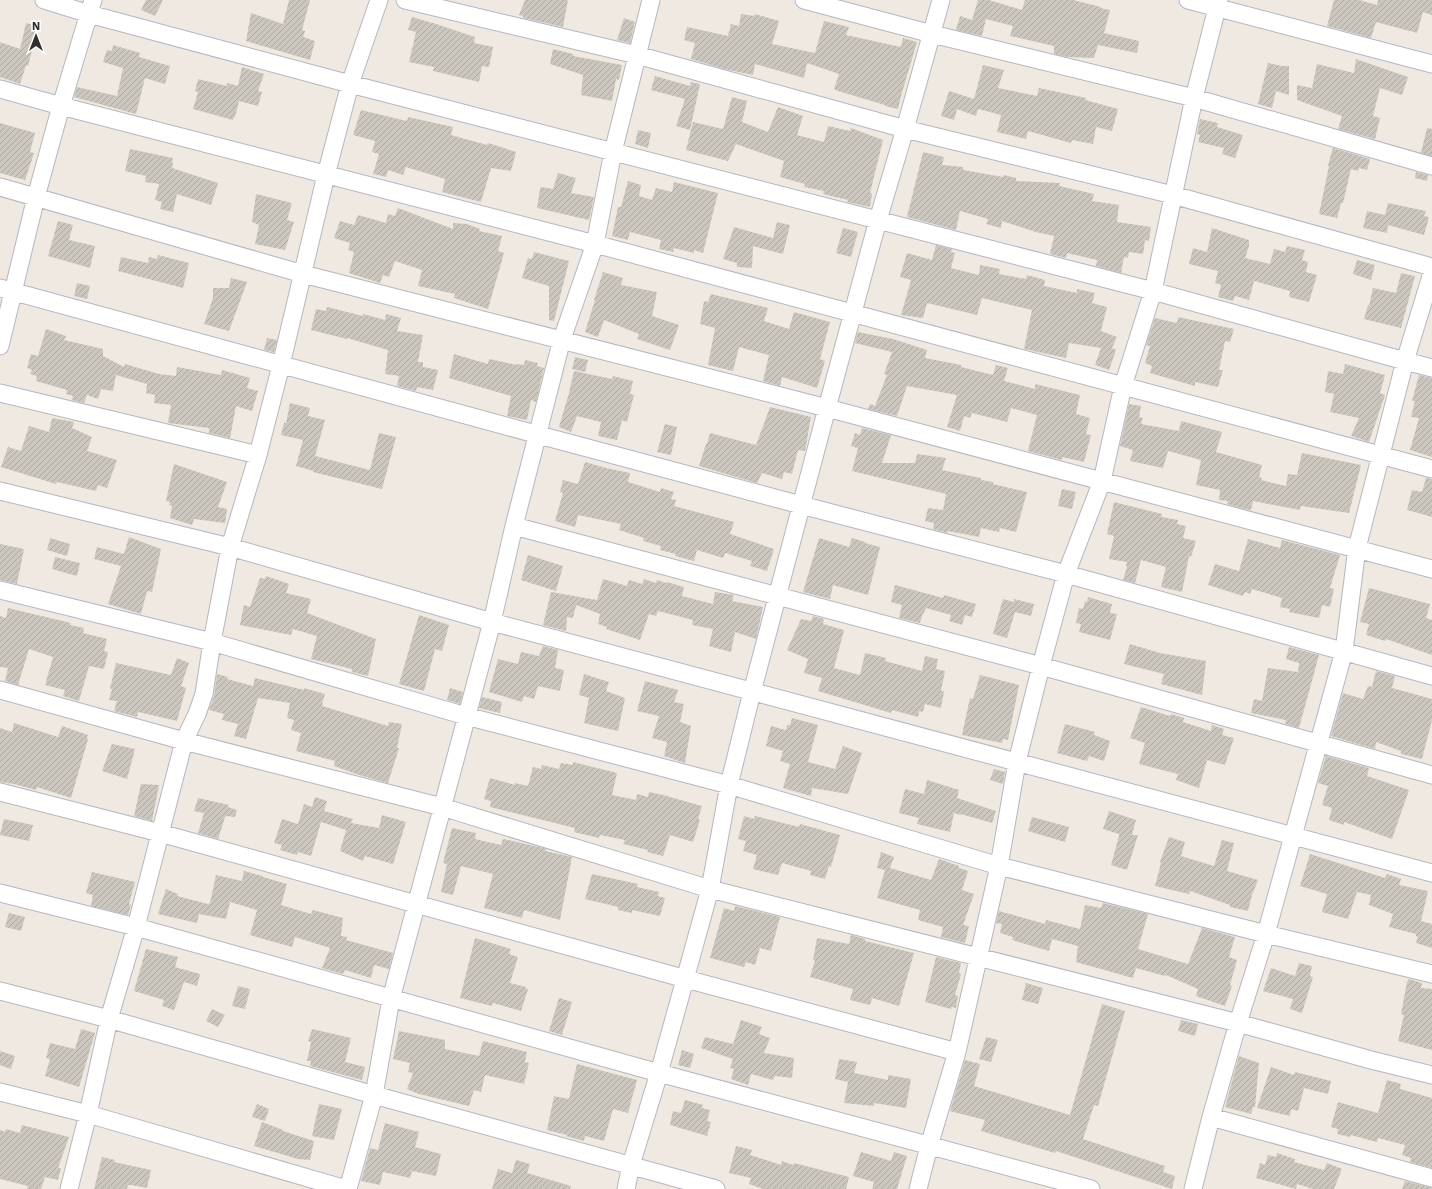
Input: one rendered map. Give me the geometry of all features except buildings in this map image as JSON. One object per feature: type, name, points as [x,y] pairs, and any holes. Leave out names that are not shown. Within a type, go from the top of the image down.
[{"type":"street","points":[[44,0],[91,7],[350,84],[1153,291],[1432,368]]},
{"type":"street","points":[[69,1189],[88,1114],[109,1019],[136,928],[184,740],[201,705],[230,547],[258,455],[326,175],[350,84],[379,0]]},
{"type":"street","points":[[405,0],[637,55],[905,129],[1173,195],[1432,267]]},
{"type":"street","points":[[0,1092],[88,1114],[347,1189],[374,1095],[391,999],[492,622],[514,526],[539,435],[562,339],[594,244],[613,152],[651,0]]},
{"type":"street","points":[[804,0],[932,34],[1194,98],[1432,166]]},
{"type":"street","points":[[626,1189],[631,1165],[686,979],[710,889],[729,785],[801,505],[878,220],[942,0]]},
{"type":"street","points":[[1188,0],[1217,4],[1432,64]]},
{"type":"street","points":[[918,1189],[957,1052],[999,866],[1017,762],[1066,574],[1102,481],[1123,386],[1153,291],[1194,98],[1217,4]]},
{"type":"street","points":[[0,346],[7,290],[36,197],[61,106],[91,7]]},
{"type":"street","points":[[0,89],[594,244],[1432,469]]},
{"type":"street","points":[[0,187],[303,274],[827,408],[1432,569]]},
{"type":"street","points":[[1193,1189],[1211,1117],[1266,934],[1344,651],[1357,548],[1405,361],[1432,272]]},
{"type":"street","points":[[7,290],[539,435],[1066,574],[1432,676]]},
{"type":"street","points":[[0,393],[258,455]]},
{"type":"street","points":[[0,491],[230,547],[492,622],[1432,873]]},
{"type":"street","points":[[514,526],[1042,666],[1432,775]]},
{"type":"street","points":[[0,590],[212,642],[466,716],[729,785],[999,866],[1266,934],[1432,974]]},
{"type":"street","points":[[0,690],[184,740],[442,807],[710,889],[1238,1023],[1371,1060],[1432,1075]]},
{"type":"street","points":[[0,792],[160,833],[686,979],[957,1052]]},
{"type":"street","points":[[0,893],[136,928],[659,1073],[1091,1189]]},
{"type":"street","points":[[0,991],[109,1019],[374,1095],[716,1189]]},
{"type":"street","points":[[1211,1117],[1432,1178]]}]
